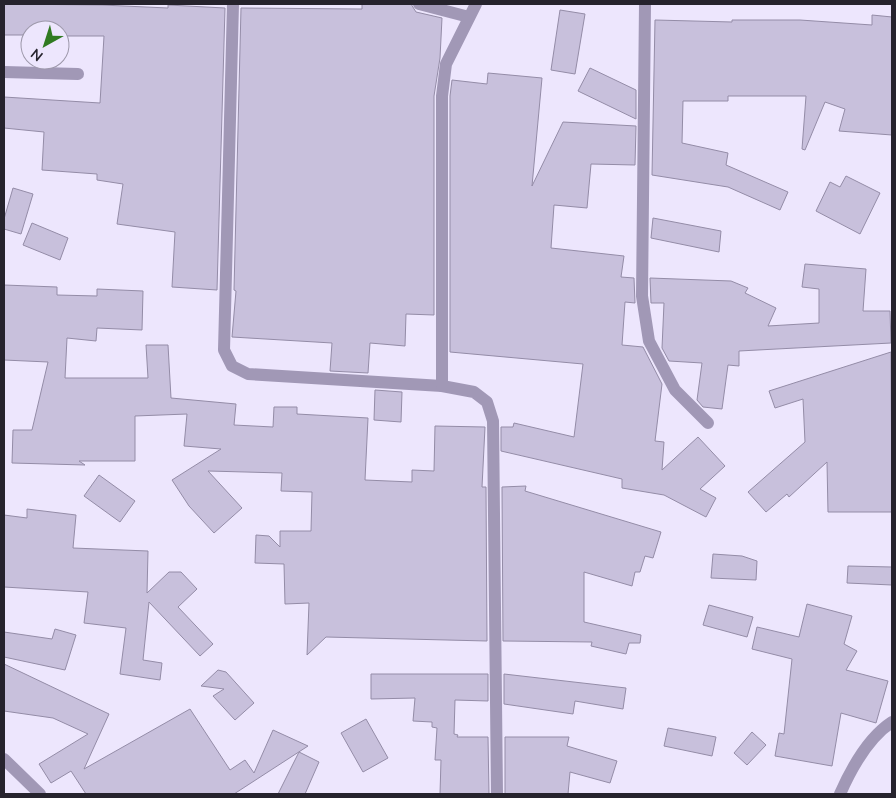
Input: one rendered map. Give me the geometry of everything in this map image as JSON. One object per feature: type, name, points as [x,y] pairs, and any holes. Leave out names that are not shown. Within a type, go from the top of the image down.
[{"type":"street","points":[[233,4],[224,350],[232,366],[248,374],[442,386],[474,392],[487,402],[493,421],[497,794]]},
{"type":"street","points":[[419,4],[470,17]]},
{"type":"street","points":[[442,386],[442,96],[446,64],[476,4]]},
{"type":"street","points":[[645,4],[642,296],[649,341],[675,390],[708,423]]},
{"type":"street","points":[[4,72],[78,74]]},
{"type":"street","points":[[840,794],[848,776],[868,747],[884,727],[892,722]]},
{"type":"street","points":[[4,759],[40,794]]},
{"type":"building","points":[[4,4],[168,8],[168,5],[225,8],[217,290],[172,287],[175,232],[117,224],[123,184],[97,180],[97,174],[42,170],[44,132],[4,128],[4,97],[100,103],[104,36],[70,36],[70,20],[20,20],[20,35],[4,35]]},
{"type":"building","points":[[362,4],[411,4],[416,12],[442,18],[440,58],[434,96],[434,315],[406,314],[405,346],[370,343],[368,373],[330,371],[332,343],[232,337],[236,291],[234,290],[241,8],[362,9]]},
{"type":"building","points":[[560,10],[585,14],[575,74],[551,70]]},
{"type":"building","points":[[872,15],[892,17],[892,135],[839,131],[845,109],[825,102],[805,150],[802,149],[806,96],[728,96],[728,101],[683,101],[682,143],[728,153],[726,165],[788,192],[780,210],[728,187],[652,175],[655,20],[732,22],[732,20],[800,20],[872,25]]},
{"type":"building","points":[[590,68],[636,90],[636,119],[578,91]]},
{"type":"building","points":[[488,73],[542,78],[532,186],[563,122],[636,126],[635,165],[591,164],[587,208],[554,205],[551,248],[624,256],[621,277],[634,278],[635,303],[625,302],[622,345],[643,347],[662,384],[655,441],[664,442],[662,470],[698,437],[725,466],[700,489],[716,498],[706,517],[664,495],[622,488],[622,479],[501,451],[501,427],[513,427],[514,423],[574,437],[583,364],[450,352],[450,96],[452,80],[487,84]]},
{"type":"building","points":[[846,176],[880,193],[860,234],[816,211],[830,182],[840,187]]},
{"type":"building","points":[[13,188],[33,194],[21,234],[4,229],[4,219]]},
{"type":"building","points":[[653,218],[721,231],[719,252],[651,238]]},
{"type":"building","points":[[32,223],[68,238],[60,260],[23,245]]},
{"type":"building","points":[[805,264],[866,269],[863,311],[890,311],[891,343],[739,351],[739,366],[728,365],[722,409],[703,407],[697,400],[702,363],[669,361],[662,348],[664,303],[651,303],[650,278],[731,281],[748,288],[745,293],[776,308],[768,326],[819,323],[819,289],[802,287]]},
{"type":"building","points":[[4,285],[57,287],[57,295],[97,296],[97,289],[143,291],[142,330],[97,328],[96,341],[67,338],[65,378],[148,378],[146,345],[168,345],[171,398],[236,404],[234,425],[273,427],[274,407],[297,407],[297,414],[368,418],[365,480],[412,482],[412,470],[434,471],[435,426],[485,427],[482,487],[486,487],[487,641],[326,637],[307,655],[309,603],[285,604],[284,564],[255,563],[256,535],[269,536],[280,547],[280,531],[311,531],[312,492],[281,491],[282,473],[208,471],[242,508],[214,533],[189,506],[172,480],[221,449],[184,446],[187,414],[135,416],[135,461],[79,461],[85,465],[12,463],[13,430],[32,430],[48,362],[4,360]]},
{"type":"building","points":[[891,352],[892,512],[828,512],[827,462],[789,497],[787,494],[766,512],[748,492],[805,442],[803,399],[775,408],[769,391]]},
{"type":"building","points":[[375,390],[402,392],[401,422],[374,420]]},
{"type":"building","points":[[99,475],[135,501],[120,522],[84,496]]},
{"type":"building","points":[[526,486],[525,491],[661,532],[653,558],[645,556],[640,572],[635,572],[632,586],[584,572],[584,622],[641,635],[640,643],[629,643],[626,654],[591,646],[592,642],[503,641],[502,487]]},
{"type":"building","points":[[27,509],[76,515],[73,548],[148,551],[147,593],[169,572],[181,572],[197,589],[178,607],[213,644],[200,656],[149,602],[143,660],[162,663],[160,680],[120,674],[126,628],[84,623],[88,592],[4,587],[4,515],[27,518]]},
{"type":"building","points":[[713,554],[742,556],[757,561],[756,580],[711,578]]},
{"type":"building","points":[[848,566],[892,567],[892,585],[847,583]]},
{"type":"building","points":[[807,604],[852,616],[844,644],[857,651],[846,670],[888,681],[876,723],[841,713],[832,766],[775,756],[779,733],[784,734],[792,659],[752,649],[757,627],[799,637]]},
{"type":"building","points":[[709,605],[753,617],[747,637],[703,625]]},
{"type":"building","points":[[55,629],[76,635],[65,670],[4,657],[4,632],[52,639]]},
{"type":"building","points":[[4,664],[109,714],[84,769],[190,709],[230,770],[245,760],[254,773],[273,730],[308,746],[234,794],[86,794],[71,771],[51,783],[39,764],[88,734],[53,718],[4,711]]},
{"type":"building","points":[[218,670],[226,672],[254,703],[235,720],[213,696],[224,689],[201,686]]},
{"type":"building","points":[[371,674],[488,674],[488,701],[455,700],[454,734],[458,735],[457,737],[488,737],[489,794],[440,794],[441,760],[435,760],[437,728],[432,727],[432,722],[413,721],[415,698],[371,699]]},
{"type":"building","points":[[504,674],[626,688],[623,709],[575,701],[573,714],[504,704]]},
{"type":"building","points":[[366,719],[388,758],[363,772],[341,733]]},
{"type":"building","points":[[668,728],[716,737],[712,756],[664,746]]},
{"type":"building","points":[[752,732],[766,745],[747,765],[734,753]]},
{"type":"building","points":[[505,737],[569,737],[567,746],[617,761],[610,783],[570,772],[568,794],[505,794]]},
{"type":"building","points":[[299,752],[319,762],[305,794],[278,794]]}]
